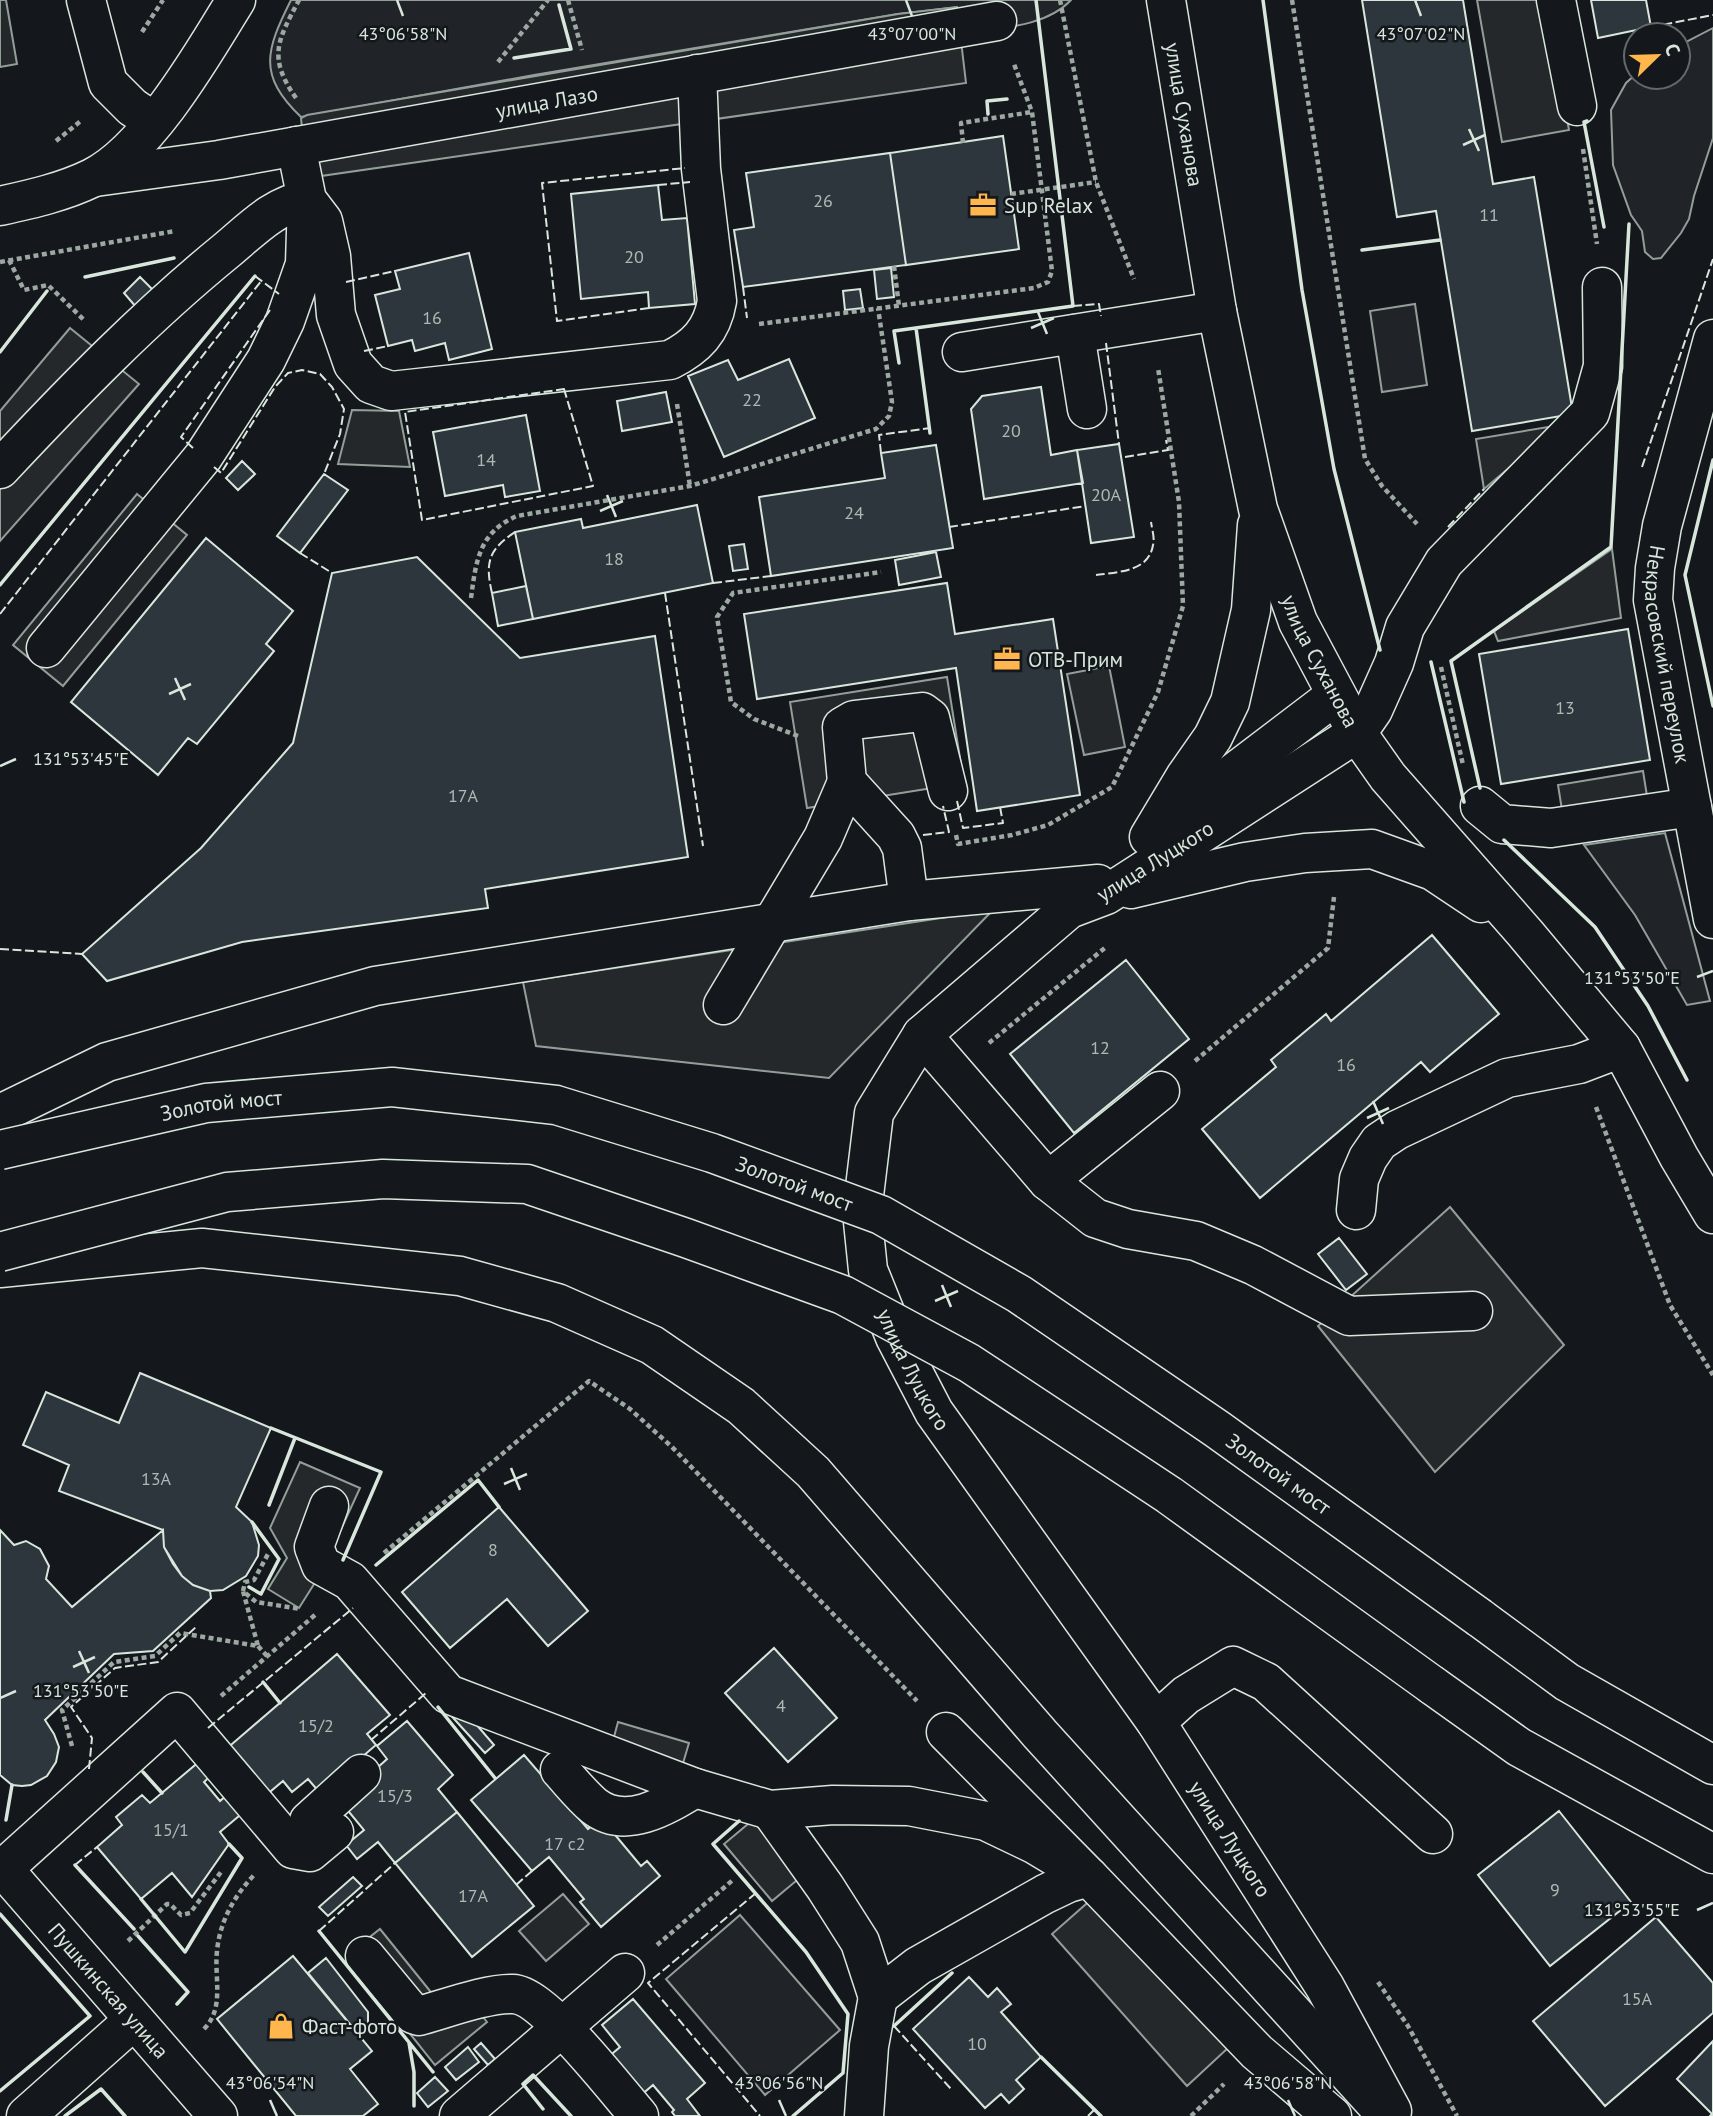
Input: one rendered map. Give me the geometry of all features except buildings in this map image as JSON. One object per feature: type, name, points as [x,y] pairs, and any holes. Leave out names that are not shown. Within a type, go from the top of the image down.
[{"type":"main road","points":[[86,0],[108,83],[132,107],[154,122]]},
{"type":"main road","name":"улица Лазо","points":[[0,206],[63,191],[95,177],[123,157],[154,122],[236,0]]},
{"type":"main road","name":"улица Суханова","points":[[1166,0],[1217,311],[1258,509],[1298,622],[1357,733],[1388,778],[1525,933],[1621,1048],[1679,1157],[1713,1214]]},
{"type":"main road","points":[[1556,0],[1577,106]]},
{"type":"main road","name":"улица Лазо","points":[[95,177],[296,146],[997,21]]},
{"type":"main road","points":[[307,200],[323,221],[331,256],[336,315],[353,364],[371,384],[390,391],[670,360],[691,349],[705,333],[715,314],[717,301],[701,169],[696,74]]},
{"type":"main road","points":[[46,648],[203,457],[266,360],[285,321],[305,264],[307,200],[296,146]]},
{"type":"main road","points":[[0,469],[114,350],[200,272],[271,214],[293,202],[307,200]]},
{"type":"main road","points":[[1357,733],[1373,710],[1394,663],[1405,627],[1444,562],[1590,413],[1602,366],[1602,287]]},
{"type":"main road","points":[[962,352],[1217,311]]},
{"type":"main road","points":[[1075,334],[1087,409]]},
{"type":"main road","name":"Некрасовский переулок","points":[[1713,339],[1662,526],[1653,600],[1713,919]]},
{"type":"main road","points":[[1102,890],[1149,836],[1213,737],[1230,702],[1251,610],[1258,509]]},
{"type":"main road","points":[[1149,836],[1336,695]]},
{"type":"main road","points":[[723,1005],[823,838],[846,769],[842,727],[853,720],[922,712],[930,718],[948,791]]},
{"type":"main road","name":"улица Луцкого","points":[[1357,733],[1069,909],[922,1035],[874,1113],[862,1212],[868,1269],[895,1337],[934,1412],[1156,1722],[1325,1987],[1394,2116]]},
{"type":"main road","points":[[846,769],[902,848],[909,901]]},
{"type":"main road","points":[[1480,806],[1502,824],[1550,828],[1692,807]]},
{"type":"main road","points":[[0,1114],[107,1062],[374,986],[909,901],[1102,890],[1305,853],[1372,849],[1433,871],[1525,933]]},
{"type":"main road","points":[[922,1035],[1048,1181],[1095,1218],[1128,1229],[1196,1241],[1254,1265],[1349,1315],[1474,1311]]},
{"type":"main road","points":[[1356,1210],[1359,1179],[1368,1158],[1379,1142],[1397,1130],[1507,1078],[1578,1064],[1621,1048]]},
{"type":"main road","name":"Золотой мост","points":[[0,1150],[206,1103],[392,1087],[556,1105],[712,1153],[881,1215],[1019,1294],[1217,1429],[1567,1682],[1713,1765]]},
{"type":"main road","points":[[1048,1181],[1160,1091]]},
{"type":"main road","points":[[0,1252],[228,1192],[383,1179],[527,1184],[687,1238],[843,1295],[969,1363],[1169,1495],[1519,1747],[1690,1844],[1713,1854]]},
{"type":"main road","points":[[0,1268],[202,1248],[460,1276],[557,1303],[653,1345],[741,1406],[813,1472],[1040,1734],[1387,2116]]},
{"type":"main road","points":[[329,1506],[314,1547],[321,1565],[350,1581],[448,1694],[695,1788],[770,1810],[833,1805],[909,1805],[986,1821],[1034,1844],[1089,1877]]},
{"type":"main road","points":[[1156,1722],[1186,1695],[1233,1666],[1266,1682],[1433,1834]]},
{"type":"main road","points":[[2,1867],[177,1712],[289,1844],[310,1852],[334,1832]]},
{"type":"main road","points":[[946,1732],[1257,2052],[1332,2116]]},
{"type":"main road","points":[[560,1770],[596,1807],[619,1817],[649,1812],[695,1788]]},
{"type":"main road","points":[[289,1844],[305,1839],[309,1821],[361,1774]]},
{"type":"main road","points":[[770,1810],[860,1942],[878,1997],[869,2046],[864,2116]]},
{"type":"main road","name":"Пушкинская улица","points":[[2,1867],[218,2116]]},
{"type":"main road","points":[[878,1997],[918,1966],[1045,1894],[1089,1877]]},
{"type":"main road","points":[[365,1955],[413,2014],[419,2016],[497,1995],[515,1994],[532,1999],[562,2028],[639,2116]]},
{"type":"main road","points":[[459,2116],[625,1973]]},
{"type":"main road","points":[[26,2116],[134,2020]]},
{"type":"path","points":[[299,0],[282,34],[277,58],[282,76],[301,106]]},
{"type":"path","points":[[495,64],[548,0]]},
{"type":"path","points":[[568,0],[583,53]]},
{"type":"path","points":[[958,844],[1012,835],[1048,824],[1112,787],[1158,692],[1183,606],[1179,502],[1152,321],[1096,182],[1060,0]]},
{"type":"path","points":[[1292,0],[1365,459],[1382,486],[1415,522],[1444,562]]},
{"type":"path","points":[[705,333],[1034,288],[1048,282],[1052,271],[1032,112],[997,21]]},
{"type":"path","points":[[50,146],[81,122],[108,83]]},
{"type":"path","points":[[1577,106],[1596,231]]},
{"type":"path","points":[[963,142],[961,123],[1032,112]]},
{"type":"path","points":[[1011,194],[1096,182]]},
{"type":"path","points":[[0,262],[179,230]]},
{"type":"path","points":[[9,260],[24,290],[48,285],[114,350]]},
{"type":"path","points":[[894,266],[899,306]]},
{"type":"path","points":[[471,598],[485,540],[503,522],[517,516],[690,486],[876,429],[889,416],[892,402],[878,308]]},
{"type":"path","points":[[675,391],[690,486]]},
{"type":"path","points":[[846,769],[754,719],[731,702],[717,617],[733,593],[881,572]]},
{"type":"path","points":[[1440,660],[1471,799],[1480,806]]},
{"type":"path","points":[[1230,1031],[1328,948],[1335,892],[1325,892]]},
{"type":"path","points":[[350,1581],[589,1381],[630,1409],[672,1447],[946,1732]]},
{"type":"path","points":[[267,1656],[258,1646],[243,1591],[245,1582],[254,1580],[268,1553]]},
{"type":"path","points":[[217,1700],[319,1612],[256,1602],[243,1591]]},
{"type":"path","points":[[72,1701],[114,1662],[155,1657],[180,1633],[258,1646]]},
{"type":"path","points":[[172,2063],[211,2022],[218,2001],[217,1952],[224,1919],[240,1889],[289,1844]]},
{"type":"path","points":[[163,1907],[170,1904],[181,1914],[190,1913],[221,1872]]},
{"type":"path","points":[[673,1931],[734,1880]]},
{"type":"shaded area","points":[[0,0],[6,0],[17,64],[0,67]]},
{"type":"shaded area","points":[[291,0],[1071,0],[1048,16],[1004,28],[960,34],[957,7],[898,14],[301,117],[277,88],[270,61],[276,33]]},
{"type":"shaded area","points":[[1477,0],[1546,0],[1569,130],[1502,142]]},
{"type":"shaded area","points":[[957,7],[966,83],[307,178],[301,118],[307,115],[898,14]]},
{"type":"shaded area","points":[[1713,28],[1713,138],[1689,219],[1661,258],[1653,259],[1645,252],[1642,231],[1631,215],[1613,165],[1611,110],[1622,90],[1692,91],[1692,39]]},
{"type":"shaded area","points":[[1415,304],[1427,385],[1382,392],[1370,311]]},
{"type":"shaded area","points":[[70,328],[139,384],[0,541],[0,411]]},
{"type":"shaded area","points":[[352,410],[399,411],[410,467],[338,464]]},
{"type":"shaded area","points":[[1560,425],[1484,489],[1476,439]]},
{"type":"shaded area","points":[[137,494],[187,535],[63,686],[13,645]]},
{"type":"shaded area","points":[[1612,549],[1621,618],[1498,641],[1494,631]]},
{"type":"shaded area","points":[[1109,666],[1125,747],[1084,755],[1067,674]]},
{"type":"shaded area","points":[[947,677],[964,783],[807,808],[790,702]]},
{"type":"shaded area","points":[[1643,771],[1651,821],[1566,835],[1558,785]]},
{"type":"shaded area","points":[[1665,833],[1710,1001],[1687,1005],[1635,915],[1584,845]]},
{"type":"shaded area","points":[[993,910],[829,1078],[536,1046],[523,982]]},
{"type":"shaded area","points":[[1450,1207],[1564,1345],[1435,1472],[1318,1326]]},
{"type":"shaded area","points":[[300,1462],[360,1488],[321,1573],[299,1608],[268,1589],[287,1558],[270,1528]]},
{"type":"shaded area","points":[[618,1722],[689,1743],[681,1770],[611,1748]]},
{"type":"shaded area","points":[[754,1819],[802,1876],[772,1901],[724,1844]]},
{"type":"shaded area","points":[[563,1894],[589,1924],[546,1961],[519,1931]]},
{"type":"shaded area","points":[[1094,1897],[1228,2048],[1187,2086],[1052,1934]]},
{"type":"shaded area","points":[[740,1915],[840,2030],[765,2095],[666,1979]]},
{"type":"shaded area","points":[[380,1929],[455,2022],[475,2007],[487,2022],[435,2065],[347,1955]]},
{"type":"fence","points":[[1682,21],[1713,15]]},
{"type":"fence","points":[[649,308],[557,321],[542,183],[685,168]]},
{"type":"fence","points":[[658,185],[690,182]]},
{"type":"fence","points":[[1642,467],[1713,259]]},
{"type":"fence","points":[[346,282],[395,271]]},
{"type":"fence","points":[[255,276],[279,294]]},
{"type":"fence","points":[[0,614],[262,280]]},
{"type":"fence","points":[[743,287],[747,318]]},
{"type":"fence","points":[[1073,306],[1099,304],[1101,316]]},
{"type":"fence","points":[[193,448],[181,437],[270,310]]},
{"type":"fence","points":[[1106,343],[1119,444]]},
{"type":"fence","points":[[364,351],[388,346]]},
{"type":"fence","points":[[214,467],[221,473],[275,387],[288,373],[302,370],[320,374],[332,387],[344,409],[340,434],[324,474]]},
{"type":"fence","points":[[564,389],[593,486],[422,520],[405,412],[564,389]]},
{"type":"fence","points":[[881,453],[879,435],[930,428]]},
{"type":"fence","points":[[1125,457],[1168,450],[1166,440]]},
{"type":"fence","points":[[1448,527],[1484,489]]},
{"type":"fence","points":[[949,527],[1086,506]]},
{"type":"fence","points":[[1096,575],[1131,569],[1145,561],[1154,543],[1151,522]]},
{"type":"fence","points":[[492,593],[489,573],[491,558],[499,545],[515,532]]},
{"type":"fence","points":[[300,553],[332,573]]},
{"type":"fence","points":[[713,583],[771,576]]},
{"type":"fence","points":[[665,593],[703,846]]},
{"type":"fence","points":[[957,801],[963,828],[1003,823],[1000,807]]},
{"type":"fence","points":[[923,835],[949,832],[943,806]]},
{"type":"fence","points":[[0,949],[82,954]]},
{"type":"fence","points":[[208,1728],[353,1608]]},
{"type":"fence","points":[[89,1769],[92,1738],[71,1707],[115,1668],[158,1662],[197,1626]]},
{"type":"fence","points":[[371,1740],[426,1693]]},
{"type":"fence","points":[[75,1865],[97,1847]]},
{"type":"fence","points":[[319,1931],[395,1863]]},
{"type":"fence","points":[[516,1885],[532,1871]]},
{"type":"fence","points":[[756,1893],[648,1983],[760,2116]]},
{"type":"fence","points":[[894,2026],[951,2089]]},
{"type":"fence","points":[[1088,2116],[1094,2110]]},
{"type":"wall","points":[[899,363],[894,331],[1073,306],[1036,0]]},
{"type":"wall","points":[[1263,0],[1302,290],[1334,469],[1380,650]]},
{"type":"wall","points":[[514,58],[571,49],[559,5]]},
{"type":"wall","points":[[988,114],[987,101],[1007,99]]},
{"type":"wall","points":[[1587,121],[1584,122],[1604,227]]},
{"type":"wall","points":[[1480,788],[1451,661],[1611,547],[1629,224]]},
{"type":"wall","points":[[1362,250],[1440,240]]},
{"type":"wall","points":[[85,277],[174,258]]},
{"type":"wall","points":[[0,585],[255,276]]},
{"type":"wall","points":[[0,352],[47,291]]},
{"type":"wall","points":[[916,328],[930,433]]},
{"type":"wall","points":[[1713,460],[1685,575],[1713,706]]},
{"type":"wall","points":[[1431,662],[1464,802]]},
{"type":"wall","points":[[1504,840],[1595,927],[1648,1006],[1687,1080]]},
{"type":"wall","points":[[271,1428],[381,1472],[343,1560]]},
{"type":"wall","points":[[269,1505],[295,1438]]},
{"type":"wall","points":[[376,1565],[478,1480],[499,1507]]},
{"type":"wall","points":[[249,1587],[261,1594],[279,1559],[252,1522]]},
{"type":"wall","points":[[263,1682],[280,1703]]},
{"type":"wall","points":[[438,1707],[495,1778]]},
{"type":"wall","points":[[143,1772],[162,1793]]},
{"type":"wall","points":[[6,1820],[12,1785]]},
{"type":"wall","points":[[739,1821],[713,1844],[806,1952],[848,2014],[843,2073],[793,2116]]},
{"type":"wall","points":[[141,1899],[185,1952],[242,1858],[229,1844]]},
{"type":"wall","points":[[75,1865],[134,1929]]},
{"type":"wall","points":[[0,1914],[90,2016],[0,2091]]},
{"type":"wall","points":[[319,1931],[433,2072]]},
{"type":"wall","points":[[138,1936],[188,1992],[177,2004]]},
{"type":"wall","points":[[894,2026],[952,1973]]},
{"type":"wall","points":[[409,2043],[414,2072],[414,2106]]},
{"type":"wall","points":[[1041,2057],[1101,2116]]},
{"type":"wall","points":[[543,2109],[523,2084],[533,2075],[571,2116]]},
{"type":"wall","points":[[65,2116],[101,2089],[125,2116]]},
{"type":"place","name":"Sup Relax","points":[[983,205]]},
{"type":"place","name":"ОТВ-Прим","points":[[1007,659]]},
{"type":"place","name":"Фаст-фото","points":[[281,2026]]}]
